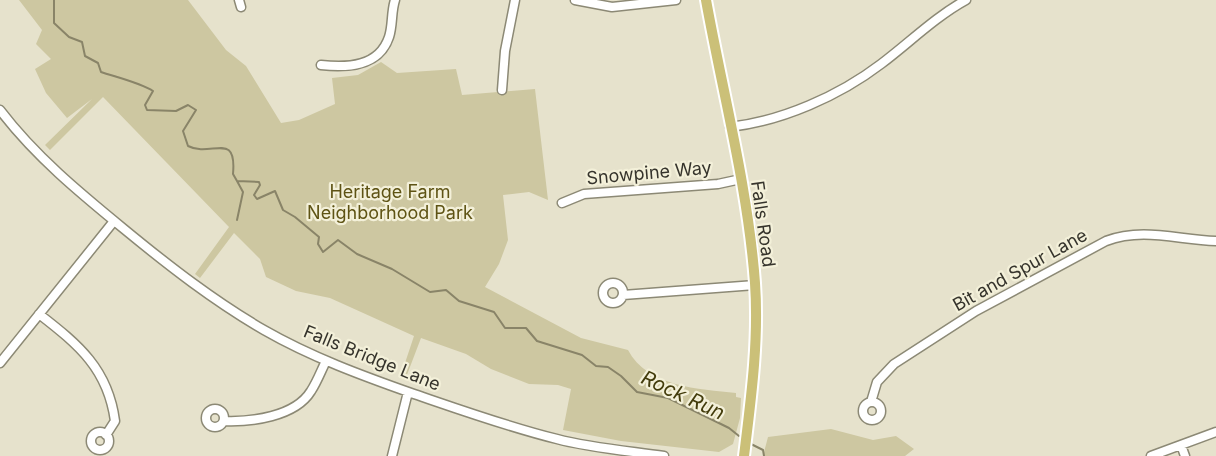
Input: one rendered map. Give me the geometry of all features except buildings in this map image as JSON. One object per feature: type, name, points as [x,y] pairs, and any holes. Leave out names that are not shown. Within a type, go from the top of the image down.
[{"type":"main road","name":"Falls Road","points":[[706,0],[741,179],[755,285],[755,360],[744,456]]},
{"type":"street","points":[[321,65],[353,66],[377,55],[389,37],[395,0]]},
{"type":"street","points":[[502,90],[505,51],[515,0]]},
{"type":"street","points":[[575,0],[612,7],[676,0]]},
{"type":"street","points":[[730,127],[785,113],[838,92],[880,65],[936,19],[966,0]]},
{"type":"street","name":"Falls Bridge Lane","points":[[0,110],[58,172],[114,221],[222,304],[266,331],[326,361],[497,423],[559,440],[664,456]]},
{"type":"street","name":"Snowpine Way","points":[[562,203],[584,194],[718,184],[741,179]]},
{"type":"street","points":[[0,363],[114,221]]},
{"type":"street","name":"Bit and Spur Lane","points":[[871,402],[877,382],[894,364],[976,311],[1106,241],[1122,235],[1145,233],[1216,241]]},
{"type":"street","points":[[623,295],[755,285]]},
{"type":"street","points":[[39,314],[84,351],[104,382],[112,400],[115,421],[106,435]]},
{"type":"street","points":[[224,421],[240,422],[292,408],[310,392],[326,361]]},
{"type":"street","points":[[392,456],[408,392]]},
{"type":"street","points":[[1151,456],[1216,432]]},
{"type":"street","points":[[1181,445],[1185,456]]},
{"type":"green space","name":"Heritage Farm Neighborhood Park","points":[[19,0],[188,0],[226,50],[246,66],[281,123],[299,120],[335,104],[332,78],[358,75],[381,62],[397,73],[456,69],[462,95],[535,89],[548,200],[529,192],[503,195],[508,240],[499,264],[485,287],[581,338],[628,350],[648,372],[661,379],[706,390],[736,393],[736,397],[741,398],[740,418],[733,444],[719,452],[621,441],[563,430],[571,389],[558,385],[529,384],[491,369],[466,354],[421,338],[405,380],[400,378],[414,336],[330,298],[296,291],[266,277],[260,259],[234,233],[200,278],[195,274],[229,227],[103,97],[50,150],[45,145],[92,99],[67,118],[46,93],[35,69],[51,59],[36,44],[42,30]]},
{"type":"green space","points":[[831,429],[873,440],[896,436],[914,449],[905,456],[763,456],[768,437]]},
{"type":"waterway","name":"Rock Run","points":[[54,0],[54,23],[69,37],[82,42],[85,56],[98,63],[101,72],[153,91],[145,105],[147,110],[176,111],[188,105],[196,110],[183,131],[188,146],[197,149],[227,149],[231,153],[233,174],[237,181],[259,182],[260,185],[254,195],[257,199],[275,191],[283,210],[319,237],[318,244],[323,252],[338,240],[357,254],[392,269],[430,292],[446,290],[459,301],[494,312],[505,328],[526,328],[537,341],[582,355],[596,366],[608,367],[637,392],[668,398],[729,428],[739,436]]},
{"type":"waterway","points":[[237,181],[243,192],[237,220]]},
{"type":"waterway","name":"Rock Run","points":[[751,444],[763,450],[764,456]]}]
